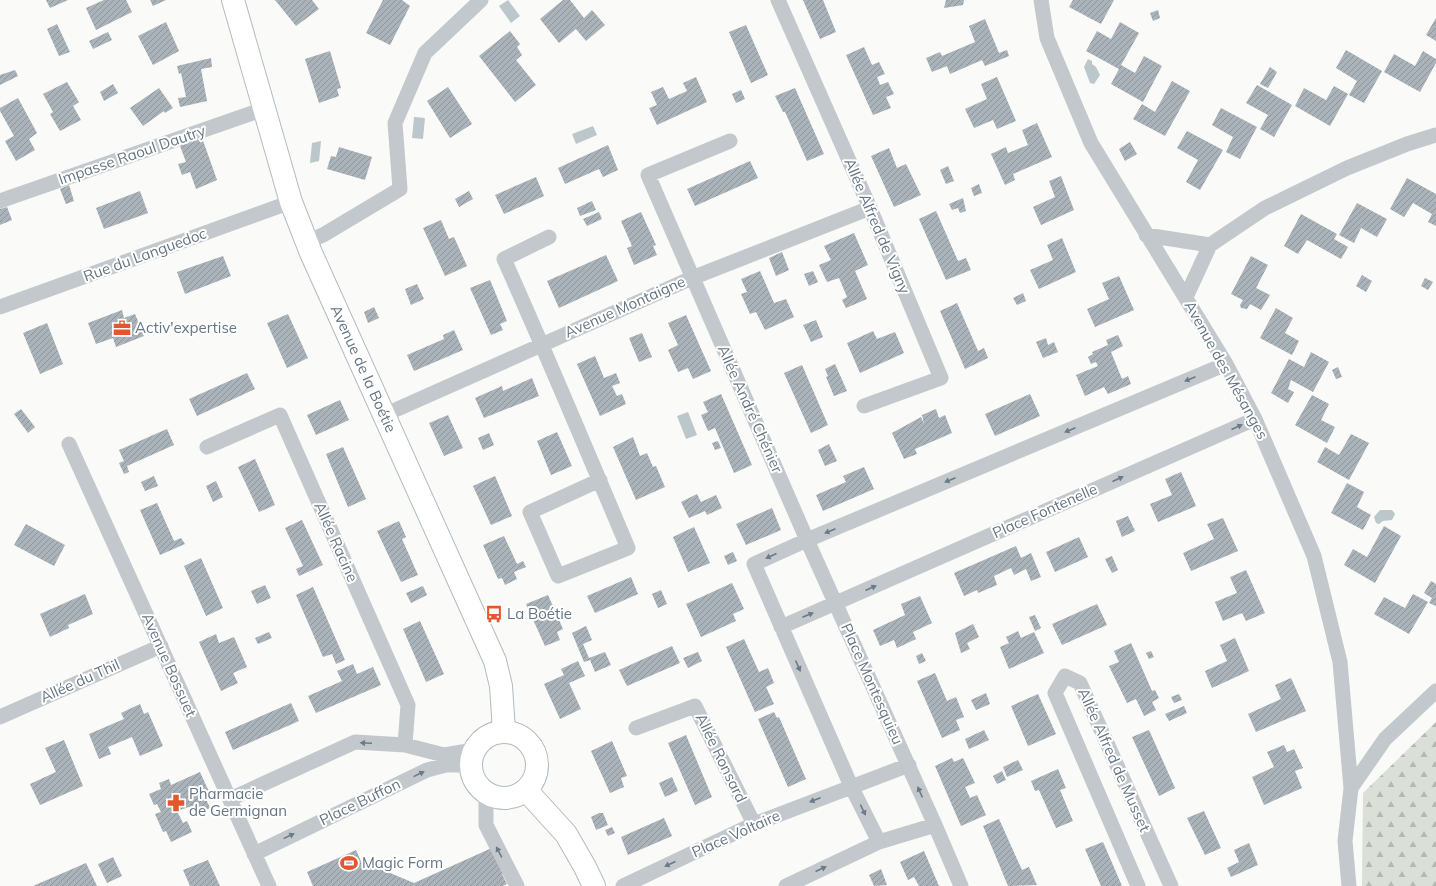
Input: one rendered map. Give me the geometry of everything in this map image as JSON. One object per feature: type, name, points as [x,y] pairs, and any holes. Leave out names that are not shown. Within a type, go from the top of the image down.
[{"type":"main road","name":"Avenue de la Boétie","points":[[233,0],[291,202],[306,242],[495,661],[501,686],[504,731]]},
{"type":"main road","points":[[504,731],[516,733],[526,738],[533,747],[538,758],[538,770],[534,781],[526,790],[517,796],[506,798],[496,797],[486,793],[478,785],[473,776],[473,757],[487,736],[504,731]]},
{"type":"main road","points":[[526,790],[566,834],[594,886]]},
{"type":"street","points":[[306,242],[323,235],[400,189],[395,123],[425,53],[481,0]]},
{"type":"street","name":"Allée Alfred de Vigny","points":[[778,0],[870,208],[941,378],[864,406]]},
{"type":"street","name":"Avenue des Mésanges","points":[[1041,0],[1047,38],[1091,143],[1146,235],[1186,296],[1226,364],[1255,419],[1314,556],[1340,662],[1351,788],[1345,841],[1349,886]]},
{"type":"street","name":"Impasse Raoul Dautry","points":[[0,201],[264,109]]},
{"type":"street","points":[[1186,296],[1210,245],[1265,208],[1347,168],[1407,144],[1436,135]]},
{"type":"street","name":"Allée André Chénier","points":[[730,141],[648,175],[807,540]]},
{"type":"street","name":"Rue du Languedoc","points":[[0,307],[291,202]]},
{"type":"street","name":"Avenue Montaigne","points":[[384,415],[692,278],[870,208]]},
{"type":"street","points":[[1146,235],[1210,245]]},
{"type":"street","points":[[549,237],[504,259],[542,344],[600,480],[628,548],[558,576],[530,512],[600,480]]},
{"type":"street","points":[[879,842],[851,786],[754,564],[807,540],[1226,364]]},
{"type":"street","name":"Allée Racine","points":[[207,447],[280,415],[408,705],[404,745]]},
{"type":"street","name":"Place Fontenelle","points":[[836,604],[1255,419]]},
{"type":"street","name":"Avenue Bossuet","points":[[69,444],[268,886]]},
{"type":"street","name":"Place Montesquieu","points":[[807,540],[909,765],[961,886]]},
{"type":"street","points":[[781,627],[836,604]]},
{"type":"street","name":"Allée du Thil","points":[[0,717],[161,646]]},
{"type":"street","name":"Allée Alfred de Musset","points":[[1138,886],[1055,693],[1065,676],[1080,683],[1171,886]]},
{"type":"street","points":[[1351,788],[1385,739],[1436,691]]},
{"type":"street","name":"Allée Ronsard","points":[[636,728],[695,706],[754,824]]},
{"type":"street","points":[[230,799],[355,742],[404,745],[444,755],[473,757]]},
{"type":"street","name":"Place Buffon","points":[[254,854],[427,770],[473,757]]},
{"type":"street","points":[[851,786],[909,765]]},
{"type":"street","name":"Place Voltaire","points":[[623,886],[754,824],[851,786]]},
{"type":"street","points":[[486,793],[486,825],[517,886]]},
{"type":"street","points":[[786,886],[879,842],[935,825]]},
{"type":"green space","points":[[1436,722],[1436,886],[1362,886],[1363,793]]},
{"type":"shaded area","points":[[508,0],[520,16],[511,23],[499,6]]},
{"type":"shaded area","points":[[1088,59],[1092,61],[1092,64],[1096,67],[1100,75],[1094,84],[1090,83],[1084,67]]},
{"type":"shaded area","points":[[414,117],[425,118],[423,139],[412,138]]},
{"type":"shaded area","points":[[593,126],[597,135],[576,144],[572,134]]},
{"type":"shaded area","points":[[321,141],[319,161],[310,163],[312,143]]},
{"type":"shaded area","points":[[688,412],[697,435],[686,439],[677,416]]},
{"type":"shaded area","points":[[1380,510],[1392,510],[1395,514],[1392,520],[1383,521],[1379,524],[1376,523],[1374,517]]},
{"type":"building","points":[[46,0],[68,0],[50,8]]},
{"type":"building","points":[[104,0],[126,0],[132,12],[96,30],[86,8]]},
{"type":"building","points":[[150,0],[166,0],[153,6]]},
{"type":"building","points":[[275,0],[312,0],[319,9],[296,26]]},
{"type":"building","points":[[383,0],[402,0],[410,6],[390,45],[366,33]]},
{"type":"building","points":[[563,0],[570,0],[584,18],[592,10],[605,25],[586,41],[576,29],[559,43],[540,19]]},
{"type":"building","points":[[803,0],[823,0],[836,32],[820,39]]},
{"type":"building","points":[[946,0],[964,0],[963,5],[944,8]]},
{"type":"building","points":[[1073,0],[1114,0],[1101,24],[1069,7]]},
{"type":"building","points":[[1158,10],[1160,18],[1153,21],[1150,13]]},
{"type":"building","points":[[1436,18],[1436,41],[1426,35]]},
{"type":"building","points":[[985,19],[999,53],[1007,50],[1009,56],[985,66],[982,60],[950,74],[947,66],[932,72],[926,58],[940,52],[942,56],[975,42],[969,26]]},
{"type":"building","points":[[166,22],[179,51],[153,65],[138,36]]},
{"type":"building","points":[[1120,22],[1139,33],[1121,65],[1135,73],[1144,56],[1162,66],[1143,102],[1111,84],[1119,69],[1086,51],[1097,31],[1111,39]]},
{"type":"building","points":[[57,24],[70,52],[59,56],[47,29]]},
{"type":"building","points":[[746,25],[768,75],[751,83],[729,32]]},
{"type":"building","points":[[510,31],[520,44],[517,47],[522,55],[516,60],[536,85],[515,102],[479,56]]},
{"type":"building","points":[[108,32],[112,40],[93,49],[89,41]]},
{"type":"building","points":[[864,47],[872,65],[879,62],[885,74],[877,77],[880,85],[888,82],[894,94],[886,97],[891,108],[873,115],[846,55]]},
{"type":"building","points":[[1346,50],[1382,71],[1364,103],[1349,95],[1357,81],[1336,68]]},
{"type":"building","points":[[330,51],[341,88],[337,89],[339,96],[319,103],[305,59]]},
{"type":"building","points":[[1423,51],[1436,59],[1436,63],[1420,92],[1384,72],[1394,54],[1415,66]]},
{"type":"building","points":[[211,58],[212,67],[201,69],[207,101],[180,107],[178,98],[186,97],[181,73],[179,74],[177,66]]},
{"type":"building","points":[[1270,67],[1277,72],[1268,88],[1260,84]]},
{"type":"building","points":[[15,70],[18,76],[0,85],[0,75]]},
{"type":"building","points":[[696,77],[707,102],[657,125],[649,108],[657,105],[651,92],[663,87],[669,99],[687,91],[683,83]]},
{"type":"building","points":[[997,77],[1016,121],[997,129],[993,120],[974,128],[965,109],[987,99],[981,84]]},
{"type":"building","points":[[1172,81],[1190,91],[1165,136],[1133,119],[1142,104],[1155,112]]},
{"type":"building","points":[[67,82],[79,102],[73,106],[81,120],[60,131],[50,114],[53,112],[43,94]]},
{"type":"building","points":[[113,84],[118,93],[104,101],[100,92]]},
{"type":"building","points":[[1257,85],[1292,105],[1274,137],[1260,129],[1268,115],[1246,103]]},
{"type":"building","points":[[1334,86],[1348,94],[1330,126],[1295,106],[1304,88],[1326,100]]},
{"type":"building","points":[[448,87],[472,124],[450,138],[427,101]]},
{"type":"building","points":[[159,88],[173,108],[165,113],[164,111],[143,126],[130,108]]},
{"type":"building","points":[[795,88],[824,154],[807,161],[785,112],[783,112],[775,96]]},
{"type":"building","points":[[741,90],[745,99],[736,103],[732,94]]},
{"type":"building","points":[[18,98],[37,133],[29,139],[35,150],[16,161],[5,141],[14,136],[0,111],[0,108]]},
{"type":"building","points":[[1221,108],[1257,127],[1240,159],[1226,152],[1233,137],[1212,125]]},
{"type":"building","points":[[1037,123],[1052,157],[1013,174],[1015,180],[1005,185],[991,154],[1006,147],[1008,153],[1028,145],[1022,130]]},
{"type":"building","points":[[1187,131],[1223,150],[1200,190],[1186,182],[1198,160],[1177,148]]},
{"type":"building","points":[[201,135],[217,180],[196,189],[190,172],[182,175],[178,164],[186,162],[179,143]]},
{"type":"building","points":[[1130,142],[1137,154],[1125,161],[1119,149]]},
{"type":"building","points":[[608,145],[618,170],[603,177],[599,169],[565,184],[558,168]]},
{"type":"building","points":[[339,147],[372,157],[365,180],[327,169],[331,156],[336,157]]},
{"type":"building","points":[[889,148],[897,168],[906,164],[921,195],[894,207],[871,156]]},
{"type":"building","points":[[750,161],[758,178],[695,206],[687,189]]},
{"type":"building","points":[[948,166],[954,181],[946,184],[940,170]]},
{"type":"building","points":[[1061,176],[1074,210],[1041,225],[1033,207],[1055,197],[1049,181]]},
{"type":"building","points":[[536,177],[544,196],[504,214],[495,195]]},
{"type":"building","points":[[1407,178],[1436,194],[1436,226],[1428,222],[1432,214],[1413,203],[1404,217],[1390,209]]},
{"type":"building","points":[[979,184],[982,193],[974,196],[971,188]]},
{"type":"building","points":[[69,185],[74,201],[66,204],[60,189]]},
{"type":"building","points":[[140,191],[148,213],[104,229],[96,208]]},
{"type":"building","points":[[469,191],[473,199],[459,207],[455,199]]},
{"type":"building","points":[[963,198],[966,211],[960,213],[958,208],[952,210],[949,204]]},
{"type":"building","points":[[592,201],[596,210],[580,216],[577,208]]},
{"type":"building","points":[[1357,203],[1387,219],[1377,237],[1361,228],[1354,243],[1339,235]]},
{"type":"building","points":[[7,207],[12,220],[0,225],[0,209]]},
{"type":"building","points":[[936,211],[958,261],[966,258],[971,270],[946,280],[919,219]]},
{"type":"building","points":[[599,212],[602,219],[587,226],[583,219]]},
{"type":"building","points":[[641,212],[656,245],[653,246],[657,255],[634,265],[627,248],[632,246],[621,221]]},
{"type":"building","points":[[1301,214],[1337,234],[1334,239],[1348,247],[1341,259],[1307,240],[1298,254],[1284,246]]},
{"type":"building","points":[[441,220],[449,239],[454,237],[467,266],[445,276],[423,228]]},
{"type":"building","points":[[854,233],[868,265],[855,271],[867,299],[846,308],[842,300],[847,297],[839,278],[827,282],[819,265],[831,260],[824,246]]},
{"type":"building","points":[[1062,238],[1076,272],[1039,289],[1030,270],[1053,260],[1047,245]]},
{"type":"building","points":[[782,252],[789,270],[776,276],[769,258]]},
{"type":"building","points":[[606,255],[618,281],[559,308],[547,281]]},
{"type":"building","points":[[223,256],[231,276],[185,294],[177,272]]},
{"type":"building","points":[[1251,256],[1268,265],[1256,288],[1270,295],[1261,310],[1250,304],[1247,309],[1241,308],[1240,305],[1243,300],[1231,294]]},
{"type":"building","points":[[760,271],[774,303],[786,299],[794,317],[765,330],[756,312],[750,314],[741,294],[747,292],[741,279]]},
{"type":"building","points":[[813,271],[818,282],[809,286],[804,274]]},
{"type":"building","points":[[1362,275],[1372,281],[1366,292],[1356,286]]},
{"type":"building","points":[[1119,276],[1134,310],[1095,327],[1087,309],[1109,299],[1102,283]]},
{"type":"building","points":[[1425,278],[1433,282],[1428,290],[1421,286]]},
{"type":"building","points":[[490,280],[507,321],[500,324],[503,330],[491,335],[470,288]]},
{"type":"building","points":[[417,284],[424,299],[411,305],[405,289]]},
{"type":"building","points":[[1023,293],[1026,301],[1017,305],[1013,298]]},
{"type":"building","points":[[957,303],[978,351],[984,348],[988,358],[965,369],[940,311]]},
{"type":"building","points":[[374,307],[379,318],[368,323],[364,312]]},
{"type":"building","points":[[1276,308],[1293,318],[1285,333],[1299,341],[1292,355],[1260,338]]},
{"type":"building","points":[[122,310],[124,318],[135,314],[144,336],[116,347],[113,338],[96,344],[88,323]]},
{"type":"building","points":[[288,314],[308,358],[287,368],[267,323]]},
{"type":"building","points":[[686,315],[711,371],[693,379],[688,368],[678,372],[668,350],[678,345],[668,323]]},
{"type":"building","points":[[816,320],[823,337],[811,342],[803,325]]},
{"type":"building","points":[[47,323],[63,364],[40,374],[23,333]]},
{"type":"building","points":[[454,330],[463,350],[414,371],[407,355],[444,339],[443,335]]},
{"type":"building","points":[[873,331],[877,339],[895,332],[904,353],[860,373],[847,343]]},
{"type":"building","points":[[642,333],[652,357],[639,362],[629,338]]},
{"type":"building","points":[[1118,335],[1123,346],[1111,352],[1122,379],[1128,376],[1131,384],[1108,394],[1104,387],[1085,396],[1076,375],[1098,366],[1096,362],[1091,364],[1088,357],[1093,354],[1092,352],[1108,345],[1106,340]]},
{"type":"building","points":[[1046,338],[1048,345],[1054,342],[1058,352],[1043,358],[1036,342]]},
{"type":"building","points":[[1311,352],[1329,362],[1313,392],[1291,380],[1288,389],[1294,392],[1288,403],[1271,393],[1289,359],[1304,367]]},
{"type":"building","points":[[595,356],[604,378],[616,373],[620,383],[612,386],[617,396],[622,394],[626,404],[600,416],[577,364]]},
{"type":"building","points":[[835,364],[847,391],[834,396],[826,377],[828,376],[825,369]]},
{"type":"building","points":[[802,365],[828,425],[811,433],[784,373]]},
{"type":"building","points":[[1338,367],[1342,377],[1336,379],[1332,370]]},
{"type":"building","points":[[247,373],[255,389],[197,416],[189,399]]},
{"type":"building","points":[[532,378],[539,396],[484,418],[475,398],[502,386],[503,391]]},
{"type":"building","points":[[721,394],[752,465],[734,473],[715,428],[708,431],[701,415],[708,412],[703,402]]},
{"type":"building","points":[[1030,394],[1040,416],[995,436],[985,414]]},
{"type":"building","points":[[1312,395],[1329,404],[1321,420],[1335,427],[1327,443],[1295,425]]},
{"type":"building","points":[[340,400],[349,420],[316,435],[307,415]]},
{"type":"building","points":[[21,409],[35,427],[28,433],[14,414]]},
{"type":"building","points":[[936,409],[939,418],[945,415],[952,433],[915,449],[917,454],[904,459],[892,433],[921,417],[924,424],[922,415]]},
{"type":"building","points":[[448,415],[463,448],[444,456],[429,423]]},
{"type":"building","points":[[167,429],[174,445],[127,466],[129,472],[124,474],[119,463],[124,461],[119,450]]},
{"type":"building","points":[[557,432],[572,466],[551,475],[537,441]]},
{"type":"building","points":[[489,433],[494,445],[483,450],[478,438]]},
{"type":"building","points":[[1351,434],[1369,443],[1349,480],[1317,462],[1325,447],[1339,455]]},
{"type":"building","points":[[633,437],[640,456],[647,453],[653,467],[656,466],[665,487],[636,500],[613,447]]},
{"type":"building","points":[[718,441],[721,448],[715,450],[712,443]]},
{"type":"building","points":[[829,444],[837,461],[825,466],[818,450]]},
{"type":"building","points":[[343,447],[366,499],[348,507],[326,454]]},
{"type":"building","points":[[255,459],[275,505],[259,512],[238,467]]},
{"type":"building","points":[[864,467],[874,489],[823,511],[816,495],[846,482],[843,476]]},
{"type":"building","points":[[1181,472],[1196,506],[1158,522],[1150,504],[1172,495],[1165,479]]},
{"type":"building","points":[[154,476],[158,486],[145,491],[141,482]]},
{"type":"building","points":[[495,476],[512,516],[491,525],[473,486]]},
{"type":"building","points":[[216,481],[223,497],[213,502],[206,486]]},
{"type":"building","points":[[1347,483],[1364,492],[1357,507],[1371,515],[1363,530],[1331,513]]},
{"type":"building","points":[[697,494],[701,502],[716,495],[722,508],[707,515],[705,511],[689,518],[681,502]]},
{"type":"building","points":[[157,503],[174,541],[181,538],[185,544],[160,555],[140,510]]},
{"type":"building","points":[[772,508],[781,530],[746,545],[736,524]]},
{"type":"building","points":[[1128,516],[1135,531],[1122,537],[1116,521]]},
{"type":"building","points":[[1223,518],[1238,551],[1191,571],[1183,553],[1214,539],[1207,524]]},
{"type":"building","points":[[302,520],[323,565],[299,576],[296,569],[303,566],[285,528]]},
{"type":"building","points":[[399,521],[406,537],[402,539],[418,575],[401,582],[377,531]]},
{"type":"building","points":[[26,524],[65,545],[54,566],[14,545]]},
{"type":"building","points":[[1384,526],[1401,536],[1375,583],[1344,565],[1353,549],[1367,557]]},
{"type":"building","points":[[694,527],[710,563],[688,572],[673,537]]},
{"type":"building","points":[[504,536],[517,564],[523,561],[526,567],[514,572],[517,579],[505,585],[502,578],[498,579],[483,545]]},
{"type":"building","points":[[1079,537],[1088,557],[1055,572],[1046,552]]},
{"type":"building","points":[[1016,546],[1021,558],[1031,553],[1041,577],[1031,581],[1026,569],[1014,575],[1011,568],[994,576],[997,585],[978,593],[977,590],[964,596],[954,573]]},
{"type":"building","points":[[733,552],[737,561],[728,565],[724,556]]},
{"type":"building","points":[[1112,556],[1118,570],[1112,573],[1105,559]]},
{"type":"building","points":[[201,558],[223,608],[206,616],[184,566]]},
{"type":"building","points":[[1246,570],[1265,613],[1246,621],[1242,613],[1223,621],[1215,602],[1237,593],[1230,577]]},
{"type":"building","points":[[631,577],[638,594],[595,613],[587,596]]},
{"type":"building","points":[[1431,581],[1436,584],[1436,606],[1429,603],[1432,598],[1424,593]]},
{"type":"building","points":[[732,583],[744,609],[733,614],[736,621],[701,637],[686,604]]},
{"type":"building","points":[[265,585],[271,598],[257,604],[251,591]]},
{"type":"building","points":[[423,586],[427,595],[411,603],[406,593]]},
{"type":"building","points":[[313,587],[345,660],[336,664],[332,654],[323,657],[296,595]]},
{"type":"building","points":[[661,590],[667,604],[658,608],[652,594]]},
{"type":"building","points":[[85,594],[93,614],[68,625],[69,628],[50,637],[40,614]]},
{"type":"building","points":[[1413,594],[1428,602],[1409,634],[1374,614],[1384,597],[1405,608]]},
{"type":"building","points":[[548,595],[563,629],[557,632],[560,640],[545,646],[526,604]]},
{"type":"building","points":[[920,596],[932,623],[913,632],[916,639],[897,648],[894,640],[880,646],[873,630],[905,615],[901,604]]},
{"type":"building","points":[[1097,604],[1107,625],[1062,645],[1052,624]]},
{"type":"building","points":[[1035,615],[1041,628],[1035,631],[1029,617]]},
{"type":"building","points":[[420,621],[444,674],[426,682],[403,629]]},
{"type":"building","points":[[973,624],[979,637],[967,643],[970,649],[961,653],[955,633]]},
{"type":"building","points":[[586,626],[592,640],[583,644],[589,658],[605,652],[611,665],[595,672],[590,660],[584,662],[572,633]]},
{"type":"building","points":[[1018,631],[1021,638],[1034,632],[1044,653],[1009,669],[1000,647],[1009,643],[1006,637]]},
{"type":"building","points":[[269,632],[272,638],[258,644],[255,638]]},
{"type":"building","points":[[216,634],[219,643],[234,637],[247,667],[233,673],[238,683],[221,691],[199,642]]},
{"type":"building","points":[[1235,638],[1249,671],[1212,688],[1205,671],[1227,661],[1220,645]]},
{"type":"building","points":[[744,639],[759,672],[768,668],[774,683],[766,687],[774,704],[755,712],[726,647]]},
{"type":"building","points":[[1131,643],[1152,691],[1155,690],[1159,698],[1152,702],[1156,710],[1144,716],[1136,699],[1127,703],[1109,666],[1119,662],[1114,651]]},
{"type":"building","points":[[672,646],[680,663],[627,686],[619,670]]},
{"type":"building","points":[[1151,651],[1154,657],[1149,659],[1146,653]]},
{"type":"building","points":[[698,652],[702,661],[688,668],[683,658]]},
{"type":"building","points":[[922,653],[926,661],[919,664],[916,656]]},
{"type":"building","points":[[578,661],[585,676],[569,683],[581,709],[560,719],[544,684],[564,675],[561,669]]},
{"type":"building","points":[[353,664],[357,674],[373,667],[381,685],[316,713],[308,696],[342,681],[337,671]]},
{"type":"building","points":[[935,673],[947,701],[956,697],[964,717],[956,720],[960,730],[942,738],[917,681]]},
{"type":"building","points":[[1291,678],[1306,711],[1256,732],[1248,714],[1281,699],[1275,685]]},
{"type":"building","points":[[986,693],[990,704],[976,710],[971,700]]},
{"type":"building","points":[[1038,694],[1056,734],[1028,746],[1011,706]]},
{"type":"building","points":[[1179,694],[1182,700],[1174,703],[1171,697]]},
{"type":"building","points":[[291,703],[299,721],[233,750],[225,732]]},
{"type":"building","points":[[140,704],[144,714],[148,712],[163,746],[140,756],[132,737],[108,747],[111,754],[99,759],[89,734],[124,719],[121,713]]},
{"type":"building","points":[[1184,706],[1187,713],[1169,721],[1165,714]]},
{"type":"building","points":[[774,712],[777,718],[779,717],[806,779],[788,787],[758,719]]},
{"type":"building","points":[[984,730],[989,740],[969,749],[965,739]]},
{"type":"building","points":[[1149,730],[1175,788],[1159,796],[1132,737]]},
{"type":"building","points":[[686,735],[712,797],[695,805],[668,743]]},
{"type":"building","points":[[64,740],[83,786],[40,805],[30,784],[56,772],[45,748]]},
{"type":"building","points":[[612,741],[627,776],[621,778],[624,787],[610,793],[591,751]]},
{"type":"building","points":[[1284,745],[1287,752],[1294,749],[1303,768],[1295,771],[1302,788],[1264,805],[1252,777],[1274,767],[1267,752]]},
{"type":"building","points":[[952,758],[954,762],[963,758],[975,783],[965,787],[970,798],[977,795],[986,815],[961,826],[935,766]]},
{"type":"building","points":[[1018,760],[1023,770],[1007,777],[1003,767]]},
{"type":"building","points":[[1058,769],[1066,788],[1060,790],[1073,821],[1056,828],[1039,790],[1035,791],[1031,781]]},
{"type":"building","points":[[1002,771],[1006,780],[997,784],[993,776]]},
{"type":"building","points":[[200,772],[211,796],[206,799],[210,808],[196,815],[192,806],[177,811],[183,823],[187,821],[192,832],[171,842],[166,831],[163,832],[155,814],[161,812],[157,804],[154,805],[149,794],[161,789],[159,783],[169,779],[171,785]]},
{"type":"building","points":[[672,777],[678,791],[665,797],[659,783]]},
{"type":"building","points":[[1204,811],[1221,848],[1205,855],[1187,818]]},
{"type":"building","points":[[599,813],[603,813],[608,825],[596,830],[591,817]]},
{"type":"building","points":[[664,818],[672,836],[628,855],[621,837]]},
{"type":"building","points":[[999,819],[1022,870],[1029,867],[1037,885],[1008,886],[983,826]]},
{"type":"building","points":[[612,827],[615,833],[608,836],[605,830]]},
{"type":"building","points":[[1103,842],[1122,886],[1101,886],[1085,849]]},
{"type":"building","points":[[1249,843],[1258,865],[1231,877],[1227,868],[1239,862],[1234,850]]},
{"type":"building","points":[[494,847],[505,872],[502,874],[507,884],[503,886],[313,886],[307,872],[356,850],[364,868],[371,865],[414,883]]},
{"type":"building","points":[[924,851],[939,886],[919,886],[914,877],[908,880],[900,862]]},
{"type":"building","points":[[113,857],[122,876],[107,883],[98,864]]},
{"type":"building","points":[[208,860],[220,886],[190,886],[183,870]]},
{"type":"building","points":[[86,863],[97,886],[33,886]]},
{"type":"building","points":[[881,869],[887,885],[874,886],[869,875]]},
{"type":"place","name":"Activ'expertise","points":[[122,328]]},
{"type":"place","name":"La Boétie","points":[[494,614]]},
{"type":"place","name":"Pharmacie de Germignan","points":[[176,803]]},
{"type":"place","name":"Magic Form","points":[[349,863]]}]
